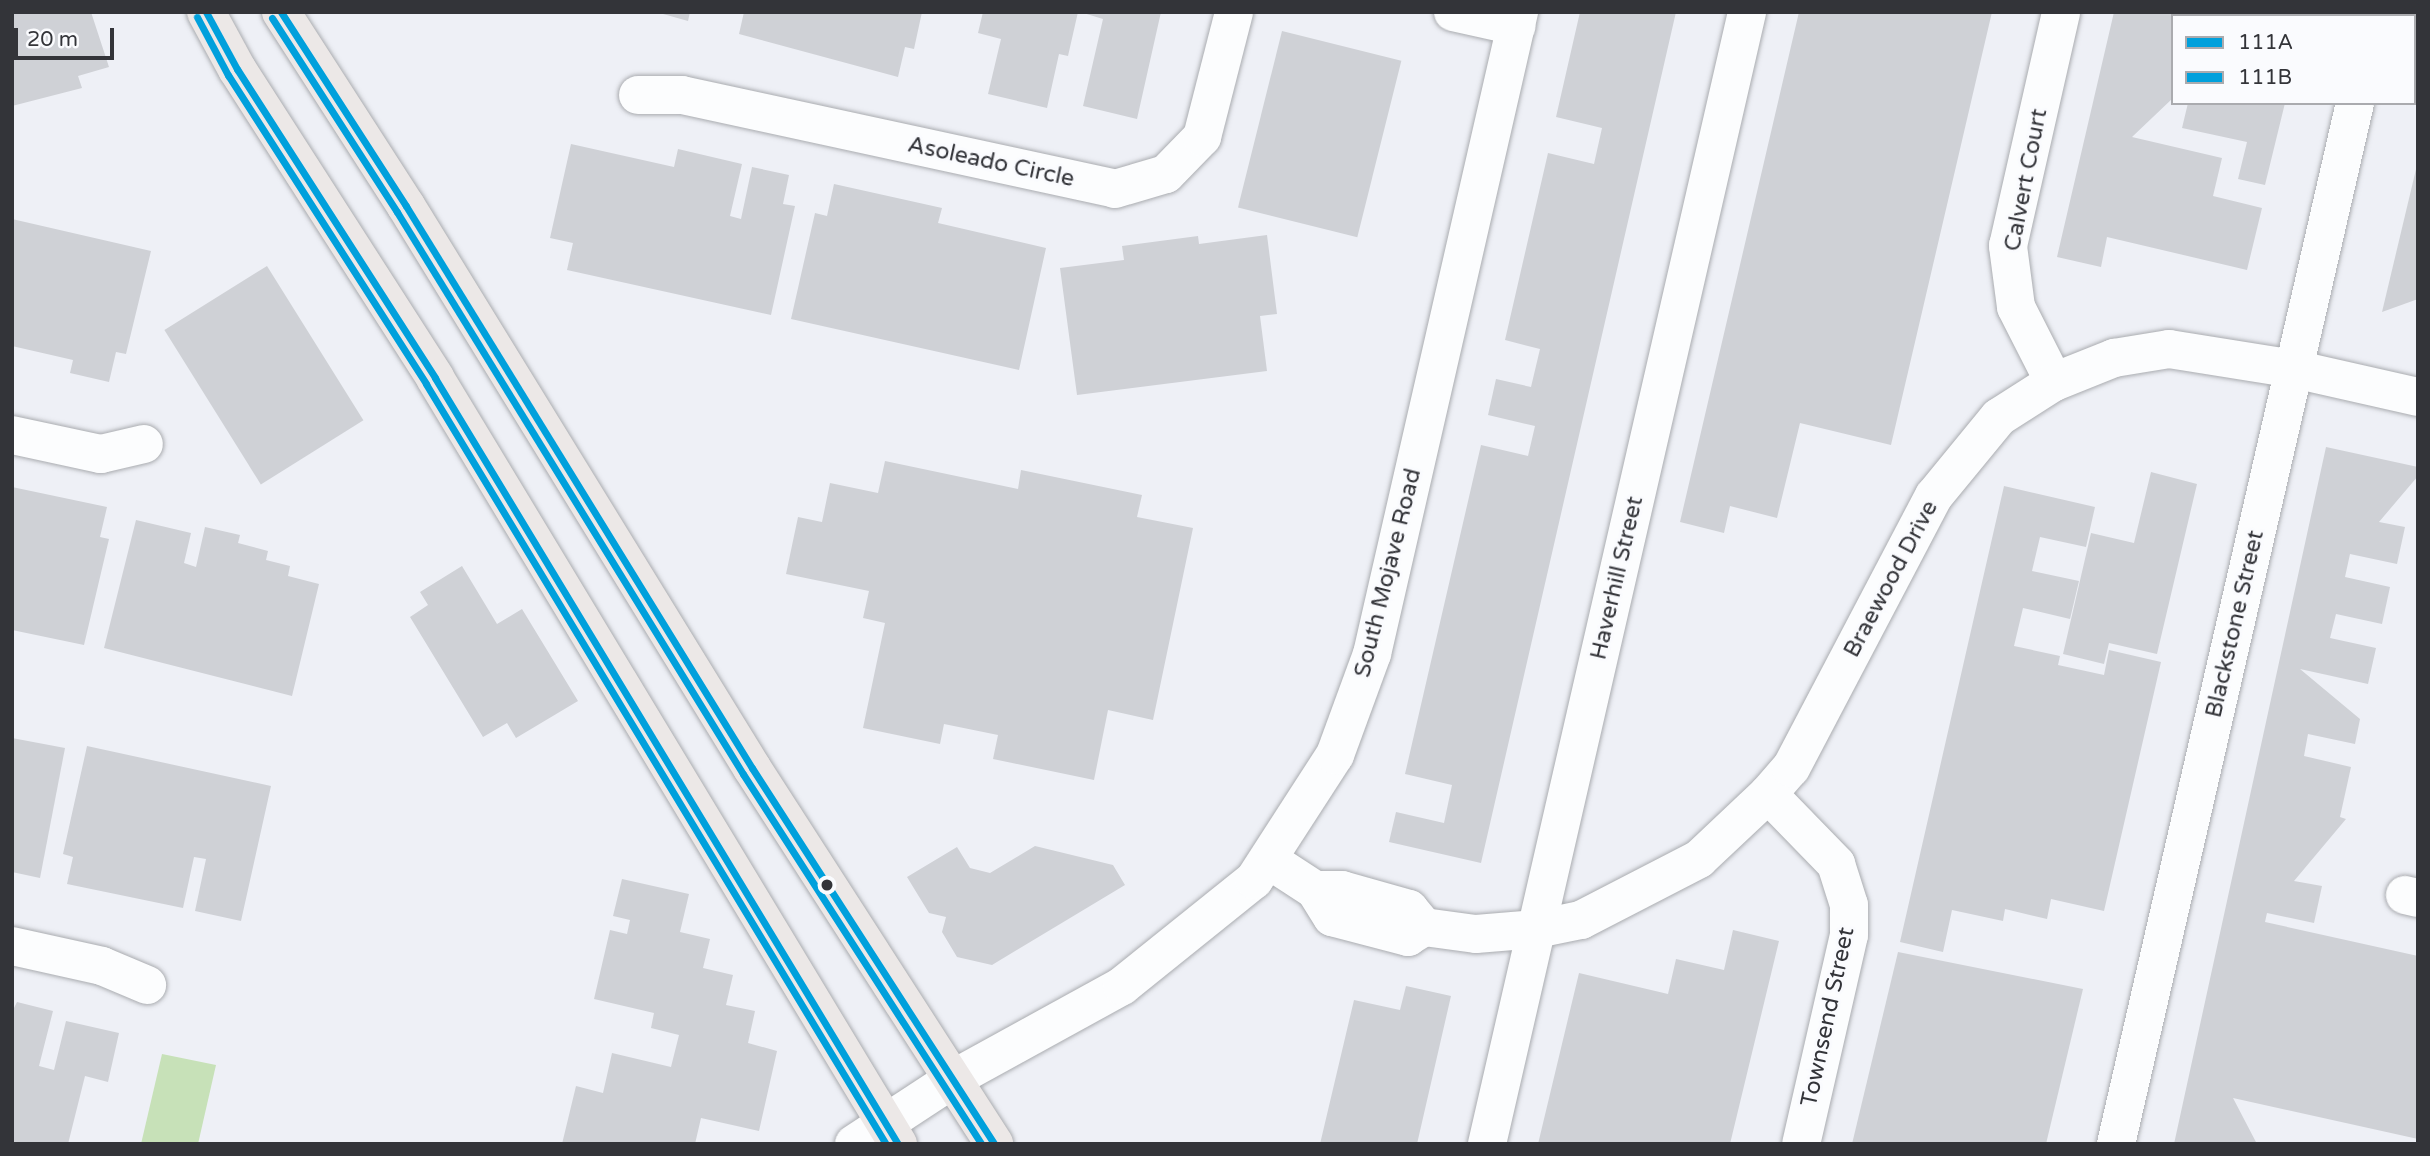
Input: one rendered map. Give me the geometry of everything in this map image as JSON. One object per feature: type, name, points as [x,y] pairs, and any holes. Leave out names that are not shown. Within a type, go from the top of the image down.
[{"type":"main road","points":[[206,12],[237,69],[442,390],[878,1137]]},
{"type":"main road","points":[[281,12],[414,218],[752,768],[994,1144]]},
{"type":"street","name":"Asoleado Circle","points":[[638,94],[682,95],[1115,189],[1166,174],[1202,137],[1234,12]]},
{"type":"street","points":[[1454,12],[1518,19]]},
{"type":"street","name":"Haverhill Street","points":[[1487,1144],[1747,12]]},
{"type":"street","name":"Calvert Court","points":[[2054,382],[2016,307],[2008,246],[2061,12]]},
{"type":"street","name":"South Mojave Road","points":[[878,1137],[953,1079],[1122,986],[1254,880],[1335,755],[1371,654],[1518,19]]},
{"type":"street","name":"Blackstone Street","points":[[2116,1144],[2355,105]]},
{"type":"street","name":"Braewood Drive","points":[[1269,860],[1315,890],[1332,917],[1408,937],[1424,927],[1475,934],[1536,929],[1581,920],[1699,859],[1768,794],[1791,768],[1934,496],[1999,417],[2054,382],[2113,358],[2169,349],[2294,369],[2418,397]]},
{"type":"street","points":[[12,435],[101,454],[144,444]]},
{"type":"street","name":"Townsend Street","points":[[1768,794],[1836,864],[1849,905],[1849,935],[1801,1144]]},
{"type":"street","points":[[12,946],[102,966],[147,985]]},
{"type":"green space","points":[[162,1054],[216,1065],[198,1144],[141,1144]]},
{"type":"building","points":[[12,12],[91,12],[109,67],[78,76],[82,88],[12,106]]},
{"type":"building","points":[[656,12],[690,12],[688,21]]},
{"type":"building","points":[[744,12],[922,12],[914,49],[905,47],[898,77],[739,34]]},
{"type":"building","points":[[983,12],[1078,12],[1068,56],[1059,54],[1047,108],[988,94],[1001,39],[978,33]]},
{"type":"building","points":[[1080,12],[1161,12],[1137,119],[1083,106],[1103,19]]},
{"type":"building","points":[[1580,12],[1676,12],[1481,863],[1389,842],[1396,812],[1444,823],[1452,785],[1405,774],[1481,445],[1528,456],[1535,426],[1488,415],[1496,379],[1531,387],[1540,349],[1505,340],[1548,153],[1594,164],[1602,128],[1556,117]]},
{"type":"building","points":[[1799,12],[1992,12],[1891,445],[1800,423],[1777,518],[1730,506],[1724,533],[1680,522]]},
{"type":"building","points":[[2114,12],[2306,12],[2171,14],[2171,100],[2132,137],[2222,158],[2213,196],[2262,208],[2247,270],[2107,237],[2101,267],[2057,257]]},
{"type":"building","points":[[1282,31],[1401,61],[1357,237],[1238,208]]},
{"type":"building","points":[[2188,105],[2285,105],[2265,185],[2238,179],[2247,142],[2182,128]]},
{"type":"building","points":[[571,144],[674,167],[678,149],[742,164],[730,216],[741,219],[752,167],[789,175],[783,204],[795,206],[771,315],[567,270],[573,243],[550,238]]},
{"type":"building","points":[[2417,165],[2418,299],[2382,312]]},
{"type":"building","points":[[834,184],[942,208],[938,223],[1046,248],[1019,370],[791,319],[815,213],[827,216]]},
{"type":"building","points":[[12,219],[151,251],[126,354],[116,352],[109,382],[70,373],[73,360],[12,346]]},
{"type":"building","points":[[1267,235],[1277,314],[1260,316],[1267,371],[1077,395],[1060,268],[1124,260],[1122,246],[1198,236],[1199,244]]},
{"type":"building","points":[[267,266],[363,420],[261,484],[164,330]]},
{"type":"building","points":[[2326,447],[2418,467],[2418,476],[2379,522],[2405,527],[2397,564],[2350,554],[2345,577],[2390,587],[2382,624],[2336,614],[2330,638],[2376,648],[2368,684],[2300,669],[2360,719],[2355,744],[2308,734],[2304,756],[2351,767],[2340,817],[2346,819],[2294,881],[2322,886],[2314,923],[2267,913],[2265,922],[2418,956],[2418,1139],[2233,1098],[2257,1144],[2174,1144]]},
{"type":"building","points":[[885,461],[1018,489],[1021,470],[1142,495],[1137,517],[1193,528],[1153,720],[1108,710],[1094,780],[993,759],[998,735],[944,724],[940,744],[863,728],[885,623],[863,618],[869,591],[786,574],[798,517],[822,522],[830,483],[878,493]]},
{"type":"building","points":[[2151,472],[2197,484],[2157,654],[2109,643],[2104,664],[2063,654],[2091,533],[2134,543]]},
{"type":"building","points":[[2004,486],[2095,507],[2086,547],[2040,537],[2032,571],[2079,581],[2070,619],[2023,608],[2014,646],[2060,656],[2058,665],[2104,675],[2109,650],[2161,662],[2104,911],[2051,899],[2047,919],[2005,909],[2003,921],[1952,910],[1943,952],[1900,942]]},
{"type":"building","points":[[12,487],[107,507],[100,537],[109,539],[84,645],[12,630]]},
{"type":"building","points":[[136,520],[191,533],[184,563],[196,567],[205,527],[240,535],[238,543],[268,551],[266,560],[290,566],[288,576],[319,584],[292,696],[104,648]]},
{"type":"building","points":[[462,566],[497,624],[522,609],[578,701],[516,738],[507,723],[483,737],[410,617],[428,605],[420,592]]},
{"type":"building","points":[[12,738],[65,748],[40,878],[12,872]]},
{"type":"building","points":[[87,746],[271,786],[241,921],[195,911],[206,859],[194,857],[183,908],[67,884],[73,857],[63,854]]},
{"type":"building","points":[[1035,846],[1113,865],[1125,885],[992,965],[957,957],[942,932],[946,917],[929,913],[907,877],[957,847],[970,868],[990,873]]},
{"type":"building","points":[[622,879],[689,894],[680,932],[710,939],[703,968],[733,975],[726,1005],[755,1011],[748,1043],[777,1051],[759,1131],[701,1118],[695,1144],[562,1144],[576,1086],[603,1093],[612,1053],[671,1067],[679,1035],[651,1028],[654,1013],[594,999],[610,930],[627,934],[630,920],[613,916]]},
{"type":"building","points":[[1733,930],[1779,941],[1730,1144],[1538,1144],[1579,973],[1668,994],[1676,959],[1724,970]]},
{"type":"building","points":[[1898,952],[2083,989],[2046,1144],[1852,1144]]},
{"type":"building","points":[[1406,986],[1451,996],[1417,1144],[1320,1144],[1354,1000],[1400,1010]]},
{"type":"building","points":[[17,1002],[53,1011],[39,1066],[54,1070],[66,1021],[119,1033],[108,1082],[85,1076],[68,1144],[12,1144],[12,1012]]},
{"type":"transit line","name":"111A","points":[[206,12],[237,69],[435,378],[898,1144]]},
{"type":"transit line","name":"111A","points":[[281,12],[406,206],[752,768],[994,1144]]},
{"type":"transit line","name":"111B","points":[[197,17],[228,75],[426,384],[886,1144]]},
{"type":"transit line","name":"111B","points":[[272,18],[397,212],[743,774],[981,1144]]}]
